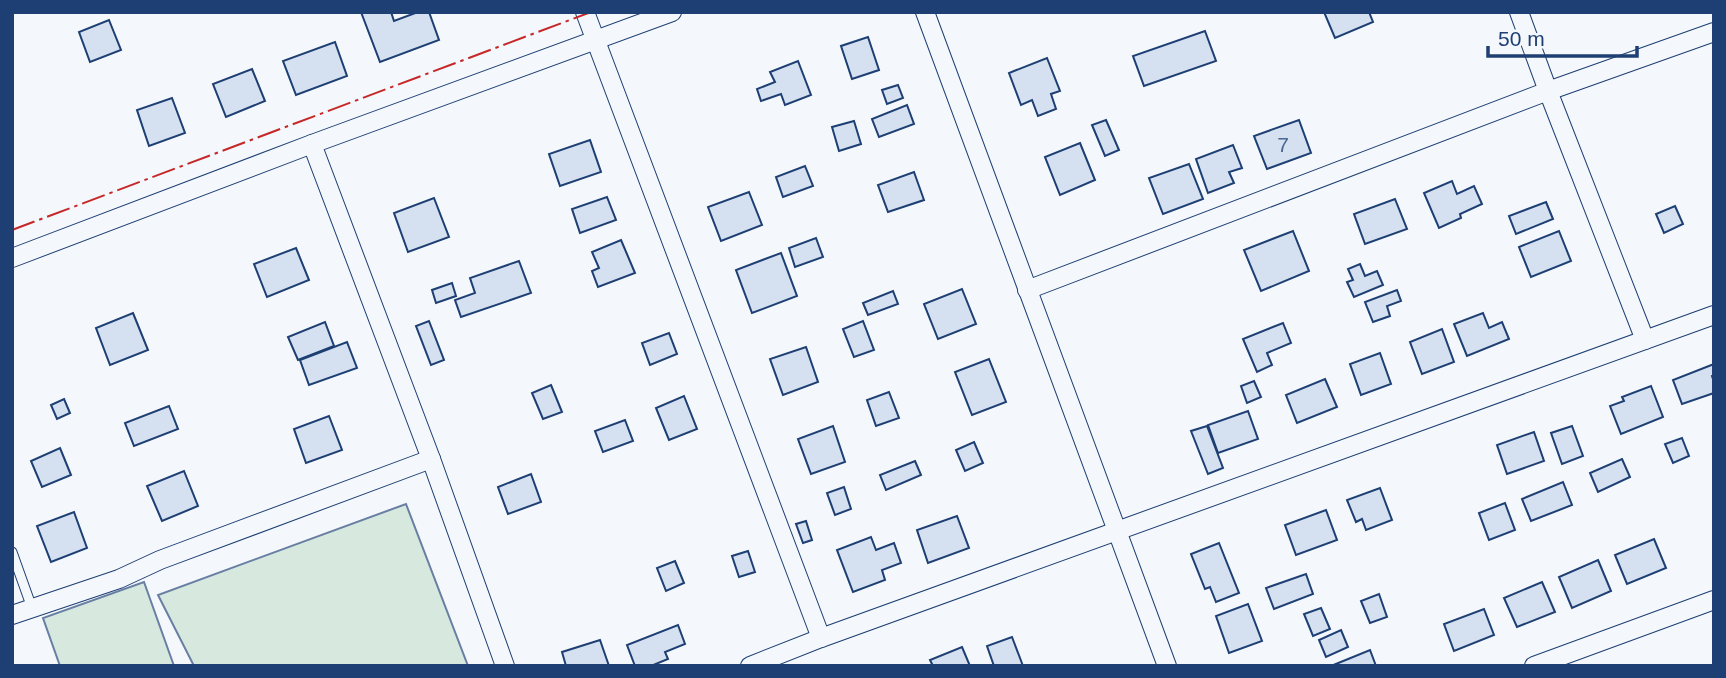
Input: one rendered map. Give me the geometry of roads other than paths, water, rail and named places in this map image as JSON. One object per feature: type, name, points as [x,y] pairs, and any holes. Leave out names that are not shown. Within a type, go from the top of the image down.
[{"type":"street","points":[[585,12],[821,638]]},
{"type":"street","points":[[12,258],[672,12]]},
{"type":"street","points":[[925,12],[1167,666]]},
{"type":"street","points":[[1519,12],[1645,340]]},
{"type":"street","points":[[1027,290],[1548,91],[1714,32]]},
{"type":"street","points":[[312,144],[505,666]]},
{"type":"street","points":[[750,666],[1714,316]]},
{"type":"street","points":[[12,615],[119,579],[160,560],[430,458]]},
{"type":"street","points":[[1534,666],[1714,600]]},
{"type":"lane","points":[[12,552],[32,608]]}]
